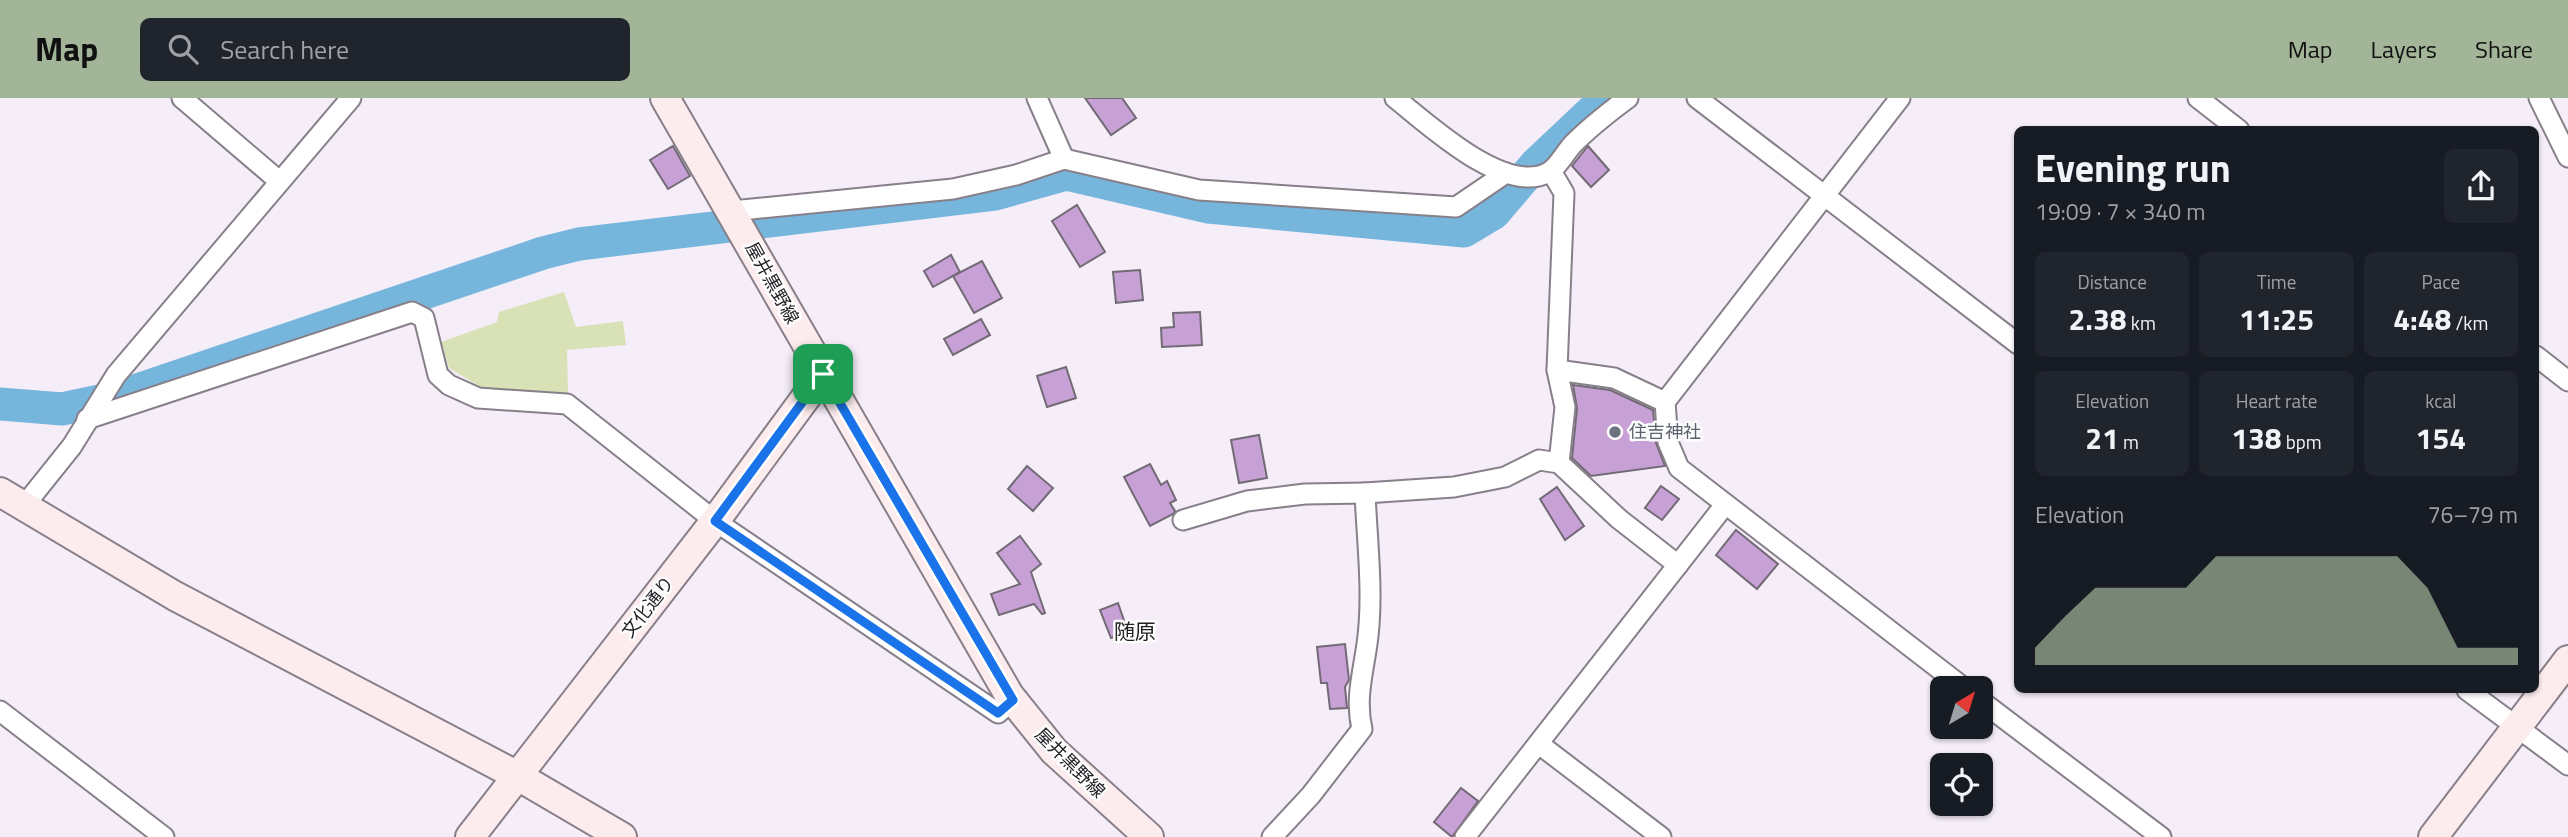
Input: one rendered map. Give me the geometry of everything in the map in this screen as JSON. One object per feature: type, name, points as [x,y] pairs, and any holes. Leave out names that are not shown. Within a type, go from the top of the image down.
[{"type":"street","points":[[182,98],[279,181]]},
{"type":"street","points":[[351,98],[116,375],[72,446],[9,503],[175,596],[516,775],[622,837]]},
{"type":"street","name":"屋井黒野線","points":[[665,98],[1013,700],[1054,751],[1149,837]]},
{"type":"street","points":[[1037,98],[1063,159]]},
{"type":"street","points":[[1395,98],[1478,163],[1506,173],[1539,175],[1550,171],[1573,144],[1628,98]]},
{"type":"street","points":[[1697,98],[2014,341]]},
{"type":"street","points":[[1899,98],[1665,402],[1668,442],[1679,468],[1724,506],[1948,676]]},
{"type":"street","points":[[2198,98],[2234,126]]},
{"type":"street","points":[[2539,98],[2568,157]]},
{"type":"street","points":[[732,211],[953,189],[1016,175],[1063,159],[1199,190],[1456,207],[1506,173]]},
{"type":"street","points":[[1550,171],[1564,193],[1557,370],[1565,407],[1559,463]]},
{"type":"street","points":[[88,419],[412,312],[424,318],[438,375],[449,385],[478,398],[566,404],[715,521],[998,713],[1013,700]]},
{"type":"street","points":[[2539,358],[2568,381]]},
{"type":"street","points":[[1557,370],[1614,378],[1665,402]]},
{"type":"street","name":"文化通り","points":[[470,837],[715,521],[823,374]]},
{"type":"street","points":[[1183,520],[1247,501],[1454,487],[1505,478],[1539,460],[1559,463],[1619,519],[1678,565]]},
{"type":"street","points":[[1272,837],[1311,795],[1362,729],[1358,711],[1361,667],[1367,643],[1365,492]]},
{"type":"street","points":[[1465,837],[1724,506]]},
{"type":"street","points":[[2433,837],[2515,725],[2568,660]]},
{"type":"street","points":[[2471,693],[2568,765]]},
{"type":"street","points":[[1993,710],[2161,837]]},
{"type":"street","points":[[0,711],[164,837]]},
{"type":"street","points":[[1539,744],[1661,837]]},
{"type":"green space","points":[[564,292],[576,327],[623,321],[626,345],[567,350],[568,393],[482,388],[449,368],[441,342],[497,322],[499,312]]},
{"type":"building","points":[[1085,98],[1122,98],[1136,118],[1111,135]]},
{"type":"building","points":[[673,146],[690,176],[668,189],[650,160]]},
{"type":"building","points":[[1588,146],[1609,170],[1591,187],[1572,166]]},
{"type":"building","points":[[1077,205],[1105,252],[1080,267],[1052,221]]},
{"type":"building","points":[[951,255],[960,272],[933,287],[924,271]]},
{"type":"building","points":[[982,261],[1002,298],[974,313],[953,276]]},
{"type":"building","points":[[1140,270],[1143,300],[1116,303],[1113,272]]},
{"type":"building","points":[[1200,312],[1202,345],[1162,347],[1161,328],[1174,327],[1173,313]]},
{"type":"building","points":[[981,319],[990,335],[953,355],[944,339]]},
{"type":"building","points":[[1066,367],[1076,398],[1047,407],[1037,376]]},
{"type":"building","name":"住吉神社","points":[[1573,385],[1610,390],[1653,410],[1656,443],[1665,466],[1591,476],[1572,458],[1577,408]]},
{"type":"building","points":[[1259,435],[1267,478],[1239,483],[1231,440]]},
{"type":"building","points":[[1150,464],[1161,485],[1167,481],[1176,500],[1170,503],[1175,511],[1173,514],[1150,526],[1124,477]]},
{"type":"building","points":[[1027,466],[1053,488],[1033,511],[1008,489]]},
{"type":"building","points":[[1661,486],[1679,499],[1662,520],[1645,508]]},
{"type":"building","points":[[1557,487],[1584,526],[1565,540],[1540,499]]},
{"type":"building","points":[[1736,530],[1778,564],[1757,589],[1716,555]]},
{"type":"building","points":[[1020,536],[1041,564],[1031,572],[1045,613],[1042,614],[1034,604],[999,615],[991,594],[1020,584],[997,553]]},
{"type":"building","points":[[1118,603],[1128,632],[1111,638],[1100,610]]},
{"type":"building","points":[[1345,644],[1349,680],[1345,687],[1347,708],[1330,709],[1327,683],[1321,683],[1317,647]]},
{"type":"building","points":[[1461,788],[1478,801],[1452,837],[1434,822]]},
{"type":"waterway","points":[[0,404],[62,409],[114,398],[543,253],[579,244],[995,194],[1066,174],[1208,207],[1464,231],[1494,213],[1536,164],[1606,98]]},
{"type":"place","name":"住吉神社","points":[[1615,432]]},
{"type":"district","name":"随原","points":[[1135,632]]},
{"type":"route","points":[[823,374],[1013,700],[998,713],[715,521],[823,374]]}]
